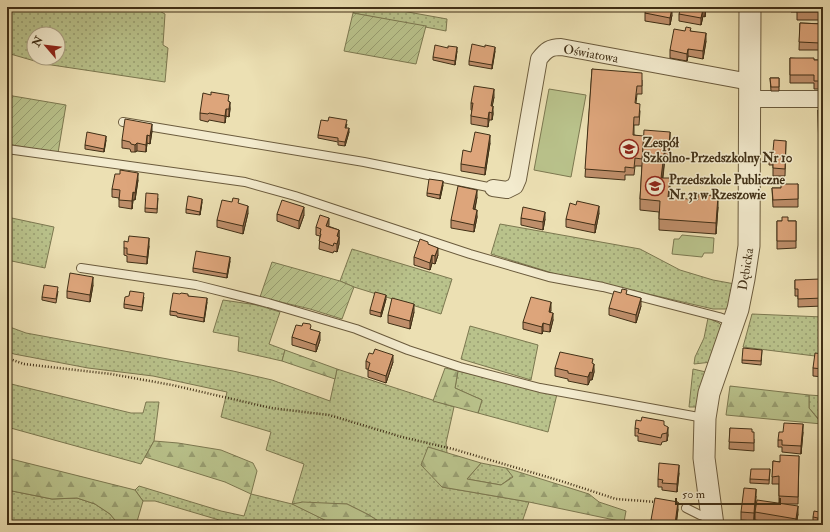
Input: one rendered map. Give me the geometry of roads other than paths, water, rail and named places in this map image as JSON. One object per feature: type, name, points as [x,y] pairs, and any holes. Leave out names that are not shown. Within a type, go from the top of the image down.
[{"type":"street","name":"Dębicka","points":[[712,521],[704,458],[705,418],[709,393],[738,309],[749,246],[750,7]]},
{"type":"street","name":"Oświatowa","points":[[493,188],[507,190],[515,186],[518,179],[539,59],[545,51],[553,47],[561,47],[750,91]]},
{"type":"street","points":[[750,91],[823,99]]},
{"type":"lane","points":[[123,122],[364,162],[493,188]]},
{"type":"lane","points":[[7,149],[245,182],[295,196],[470,254],[548,277],[603,287],[733,322]]},
{"type":"lane","points":[[81,268],[196,285],[268,303],[356,329],[408,350],[460,367],[540,388],[705,418]]},
{"type":"lane","points":[[686,508],[712,521]]},
{"type":"place","name":"Zespół Szkolno-Przedszkolny Nr 10","points":[[629,149]]},
{"type":"place","name":"Przedszkole Publiczne Nr 31 w Rzeszowie","points":[[655,186]]}]
